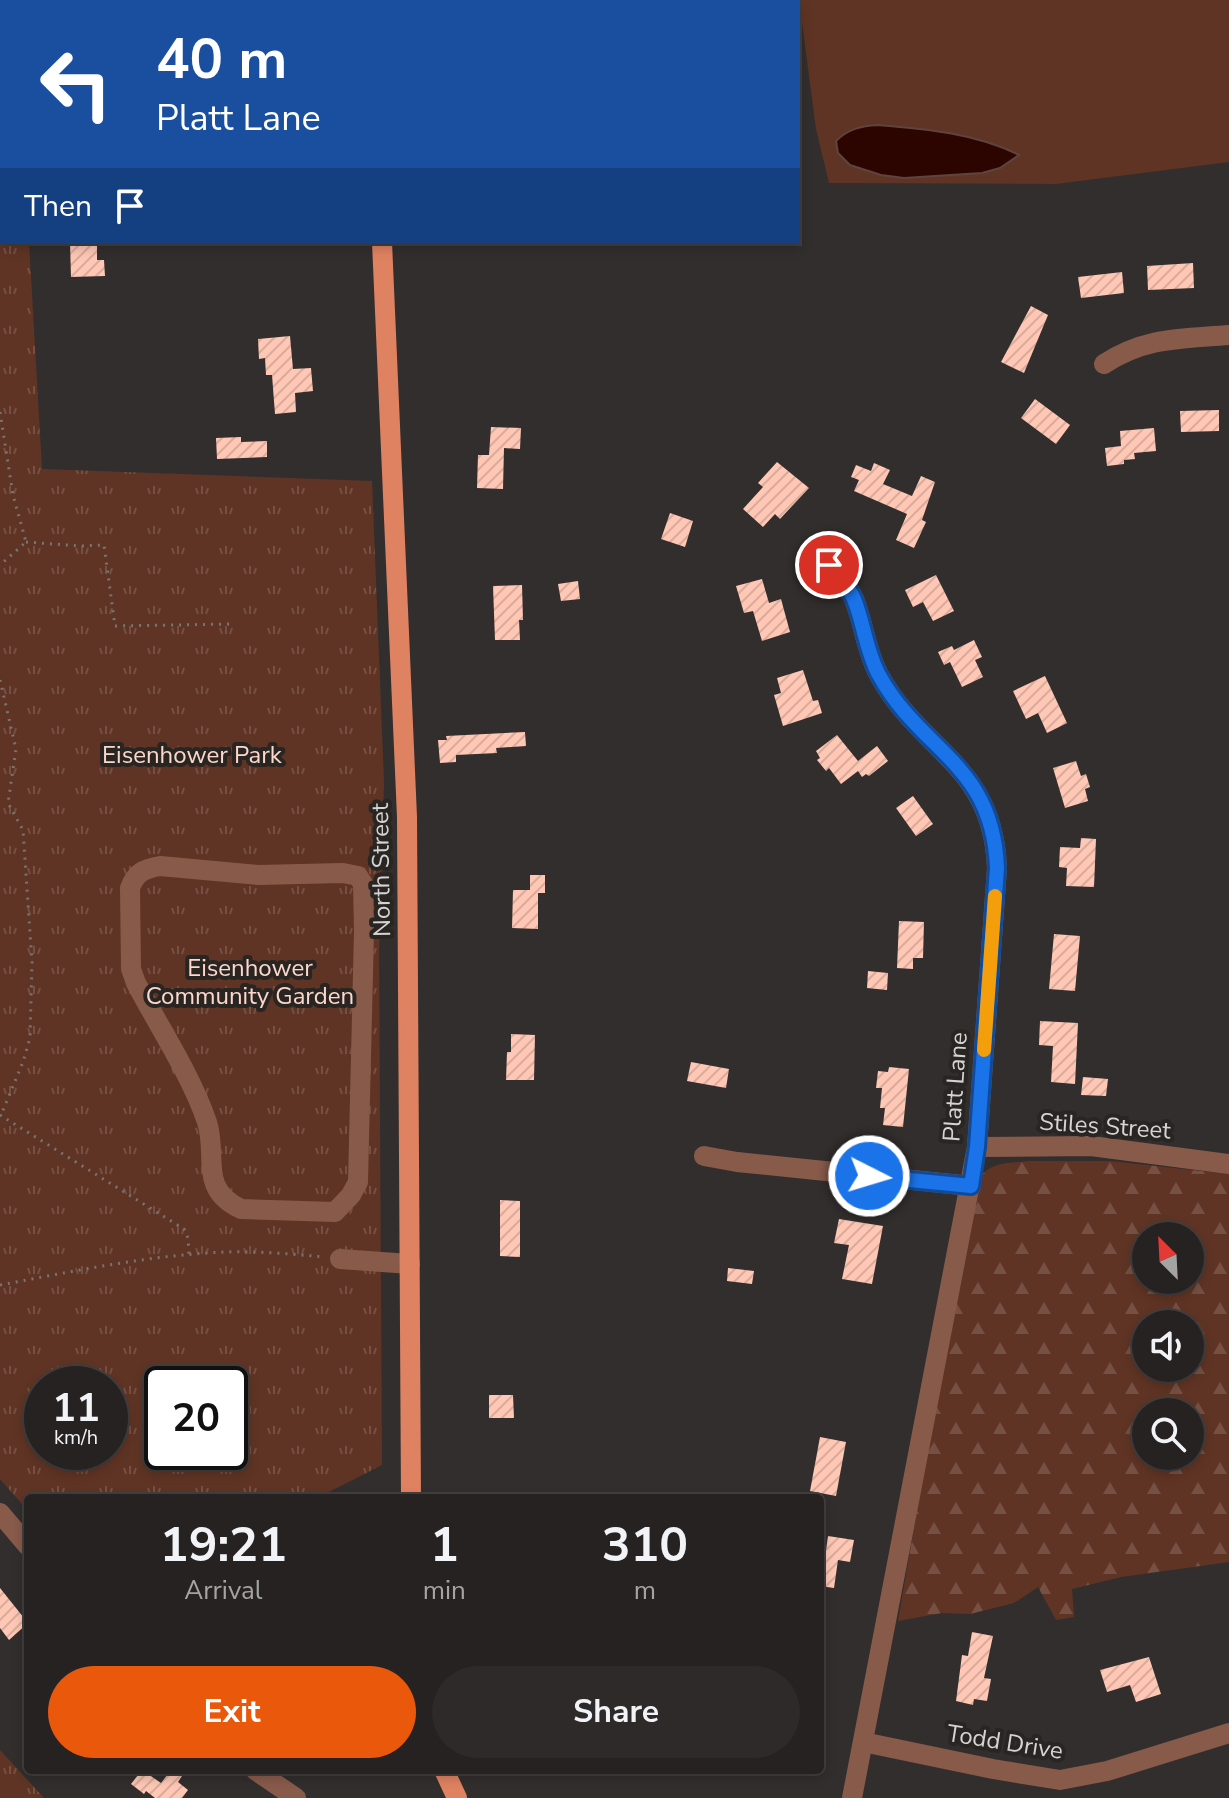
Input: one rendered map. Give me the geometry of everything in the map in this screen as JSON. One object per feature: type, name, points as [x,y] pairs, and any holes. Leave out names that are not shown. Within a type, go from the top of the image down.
[{"type":"main road","name":"North Street","points":[[382,244],[407,817],[411,1494]]},
{"type":"main road","points":[[446,1774],[457,1798]]},
{"type":"street","points":[[1104,364],[1124,351],[1149,342],[1229,335]]},
{"type":"street","name":"Platt Lane","points":[[829,565],[853,596],[871,659],[885,685],[968,778],[982,800],[992,826],[997,868],[977,1147],[971,1186],[852,1798]]},
{"type":"street","points":[[179,867],[258,875],[343,873],[358,876],[363,884],[358,1182],[335,1212],[270,1210],[241,1209],[227,1202],[215,1185],[210,1165],[207,1122],[136,983],[131,969],[130,888],[134,877],[144,869],[179,867]]},
{"type":"street","name":"Stiles Street","points":[[977,1147],[1091,1146],[1229,1164]]},
{"type":"street","points":[[704,1156],[971,1186]]},
{"type":"street","points":[[340,1259],[410,1264]]},
{"type":"street","points":[[0,1513],[24,1541]]},
{"type":"street","name":"Todd Drive","points":[[863,1742],[1060,1780],[1107,1771],[1229,1733]]},
{"type":"street","points":[[261,1774],[296,1798]]},
{"type":"path","points":[[0,412],[13,495],[26,542]]},
{"type":"path","points":[[0,565],[26,542],[104,545],[115,626],[233,624]]},
{"type":"path","points":[[0,680],[16,749],[8,803],[23,830],[32,962],[30,1038],[1,1115],[184,1229],[189,1255]]},
{"type":"path","points":[[0,1285],[125,1262],[189,1255],[252,1252],[340,1259]]},
{"type":"green space","points":[[800,0],[1229,0],[1229,162],[1056,184],[829,183],[816,129]]},
{"type":"green space","name":"Eisenhower Park","points":[[0,244],[29,244],[42,469],[372,481],[384,782],[379,952],[382,1465],[325,1494],[24,1494],[24,1506],[0,1479]]},
{"type":"green space","points":[[1110,1161],[1229,1174],[1229,1562],[1121,1577],[1072,1589],[1074,1617],[1056,1620],[1038,1587],[1014,1603],[970,1614],[942,1613],[898,1621],[973,1185],[985,1172],[1003,1164]]},
{"type":"green space","points":[[0,1750],[44,1798],[0,1798]]},
{"type":"shaded area","points":[[878,125],[968,137],[1019,155],[1000,168],[982,173],[904,178],[881,175],[850,165],[838,153],[836,141],[845,134],[860,127]]},
{"type":"building","points":[[70,244],[97,244],[97,260],[104,260],[105,276],[71,277]]},
{"type":"building","points":[[1193,263],[1194,288],[1148,290],[1147,266]]},
{"type":"building","points":[[1122,272],[1124,293],[1081,298],[1078,277]]},
{"type":"building","points":[[1031,306],[1048,315],[1024,373],[1001,362]]},
{"type":"building","points":[[290,336],[293,369],[311,368],[313,391],[295,393],[296,412],[275,414],[272,375],[266,375],[265,358],[259,359],[258,339]]},
{"type":"building","points":[[1035,399],[1070,425],[1056,444],[1021,418]]},
{"type":"building","points":[[1219,410],[1219,431],[1181,432],[1180,411]]},
{"type":"building","points":[[491,427],[521,428],[520,449],[504,448],[503,489],[477,488],[478,455],[489,455]]},
{"type":"building","points":[[1154,428],[1156,451],[1134,453],[1135,459],[1107,466],[1105,448],[1121,446],[1120,431]]},
{"type":"building","points":[[241,437],[241,442],[267,441],[267,457],[217,459],[216,438]]},
{"type":"building","points":[[777,462],[809,488],[780,519],[775,514],[763,527],[743,509],[763,487],[758,483]]},
{"type":"building","points":[[874,463],[890,470],[883,484],[912,496],[921,476],[935,482],[922,520],[926,522],[914,548],[896,540],[907,514],[854,491],[859,480],[851,477],[856,465],[871,471]]},
{"type":"building","points":[[670,513],[693,521],[685,547],[661,539]]},
{"type":"building","points":[[936,575],[954,611],[933,621],[923,602],[913,607],[905,590]]},
{"type":"building","points":[[762,579],[769,603],[781,599],[790,632],[762,641],[753,611],[744,613],[736,586]]},
{"type":"building","points":[[578,581],[580,599],[561,601],[558,584]]},
{"type":"building","points":[[522,585],[520,640],[495,640],[493,586]]},
{"type":"building","points":[[974,640],[982,657],[975,660],[983,677],[962,687],[950,662],[944,665],[938,652],[952,646],[954,650]]},
{"type":"building","points":[[803,670],[813,701],[818,700],[822,713],[783,726],[774,695],[781,693],[777,678]]},
{"type":"building","points":[[1045,676],[1067,723],[1047,733],[1038,713],[1026,719],[1013,691]]},
{"type":"building","points":[[525,732],[526,746],[496,748],[497,753],[456,755],[456,762],[440,763],[438,740],[447,740],[446,736]]},
{"type":"building","points":[[837,735],[858,761],[877,746],[888,761],[869,776],[866,774],[862,777],[858,771],[841,784],[829,768],[826,771],[817,760],[820,758],[816,751]]},
{"type":"building","points":[[1076,761],[1081,776],[1086,774],[1090,787],[1085,789],[1088,801],[1065,808],[1053,768]]},
{"type":"building","points":[[913,796],[933,824],[916,836],[896,808]]},
{"type":"building","points":[[1081,838],[1096,839],[1094,887],[1066,886],[1067,868],[1059,867],[1060,847],[1080,848]]},
{"type":"building","points":[[530,875],[545,875],[545,893],[538,893],[538,929],[512,928],[513,890],[530,890]]},
{"type":"building","points":[[899,921],[924,922],[923,958],[913,958],[913,969],[897,968]]},
{"type":"building","points":[[1054,934],[1080,936],[1075,991],[1049,989]]},
{"type":"building","points":[[868,971],[888,973],[887,990],[867,988]]},
{"type":"building","points":[[1040,1021],[1078,1023],[1075,1084],[1051,1082],[1053,1046],[1039,1045]]},
{"type":"building","points":[[511,1034],[535,1035],[534,1080],[506,1080]]},
{"type":"building","points":[[691,1062],[729,1069],[726,1088],[687,1081]]},
{"type":"building","points":[[889,1067],[909,1069],[903,1127],[883,1125],[885,1108],[880,1108],[882,1088],[876,1088],[878,1071],[888,1072]]},
{"type":"building","points":[[1083,1077],[1108,1079],[1106,1096],[1081,1095]]},
{"type":"building","points":[[500,1200],[520,1201],[520,1257],[500,1256]]},
{"type":"building","points":[[839,1219],[883,1226],[872,1284],[842,1279],[849,1245],[834,1243]]},
{"type":"building","points":[[728,1268],[754,1271],[752,1284],[727,1281]]},
{"type":"building","points":[[489,1395],[513,1395],[514,1418],[489,1418]]},
{"type":"building","points":[[820,1437],[846,1442],[836,1496],[810,1491]]},
{"type":"building","points":[[828,1536],[854,1540],[850,1562],[838,1560],[834,1588],[824,1587]]},
{"type":"building","points":[[0,1588],[24,1618],[24,1627],[9,1640],[0,1628]]},
{"type":"building","points":[[972,1632],[993,1636],[984,1678],[991,1679],[987,1701],[974,1699],[973,1705],[956,1701],[962,1655],[968,1656]]},
{"type":"building","points":[[1149,1657],[1161,1694],[1136,1702],[1130,1685],[1107,1692],[1100,1670]]},
{"type":"building","points":[[139,1774],[148,1774],[161,1783],[168,1774],[179,1774],[182,1776],[178,1782],[188,1790],[182,1798],[155,1798],[131,1784]]},
{"type":"slow traffic","points":[[984,1050],[995,896]]},
{"type":"route","points":[[829,565],[853,596],[877,673],[896,700],[978,792],[992,826],[996,848],[977,1147],[971,1186],[869,1176]]},
{"type":"park label","name":"Eisenhower Community Garden","points":[[250,982]]}]
